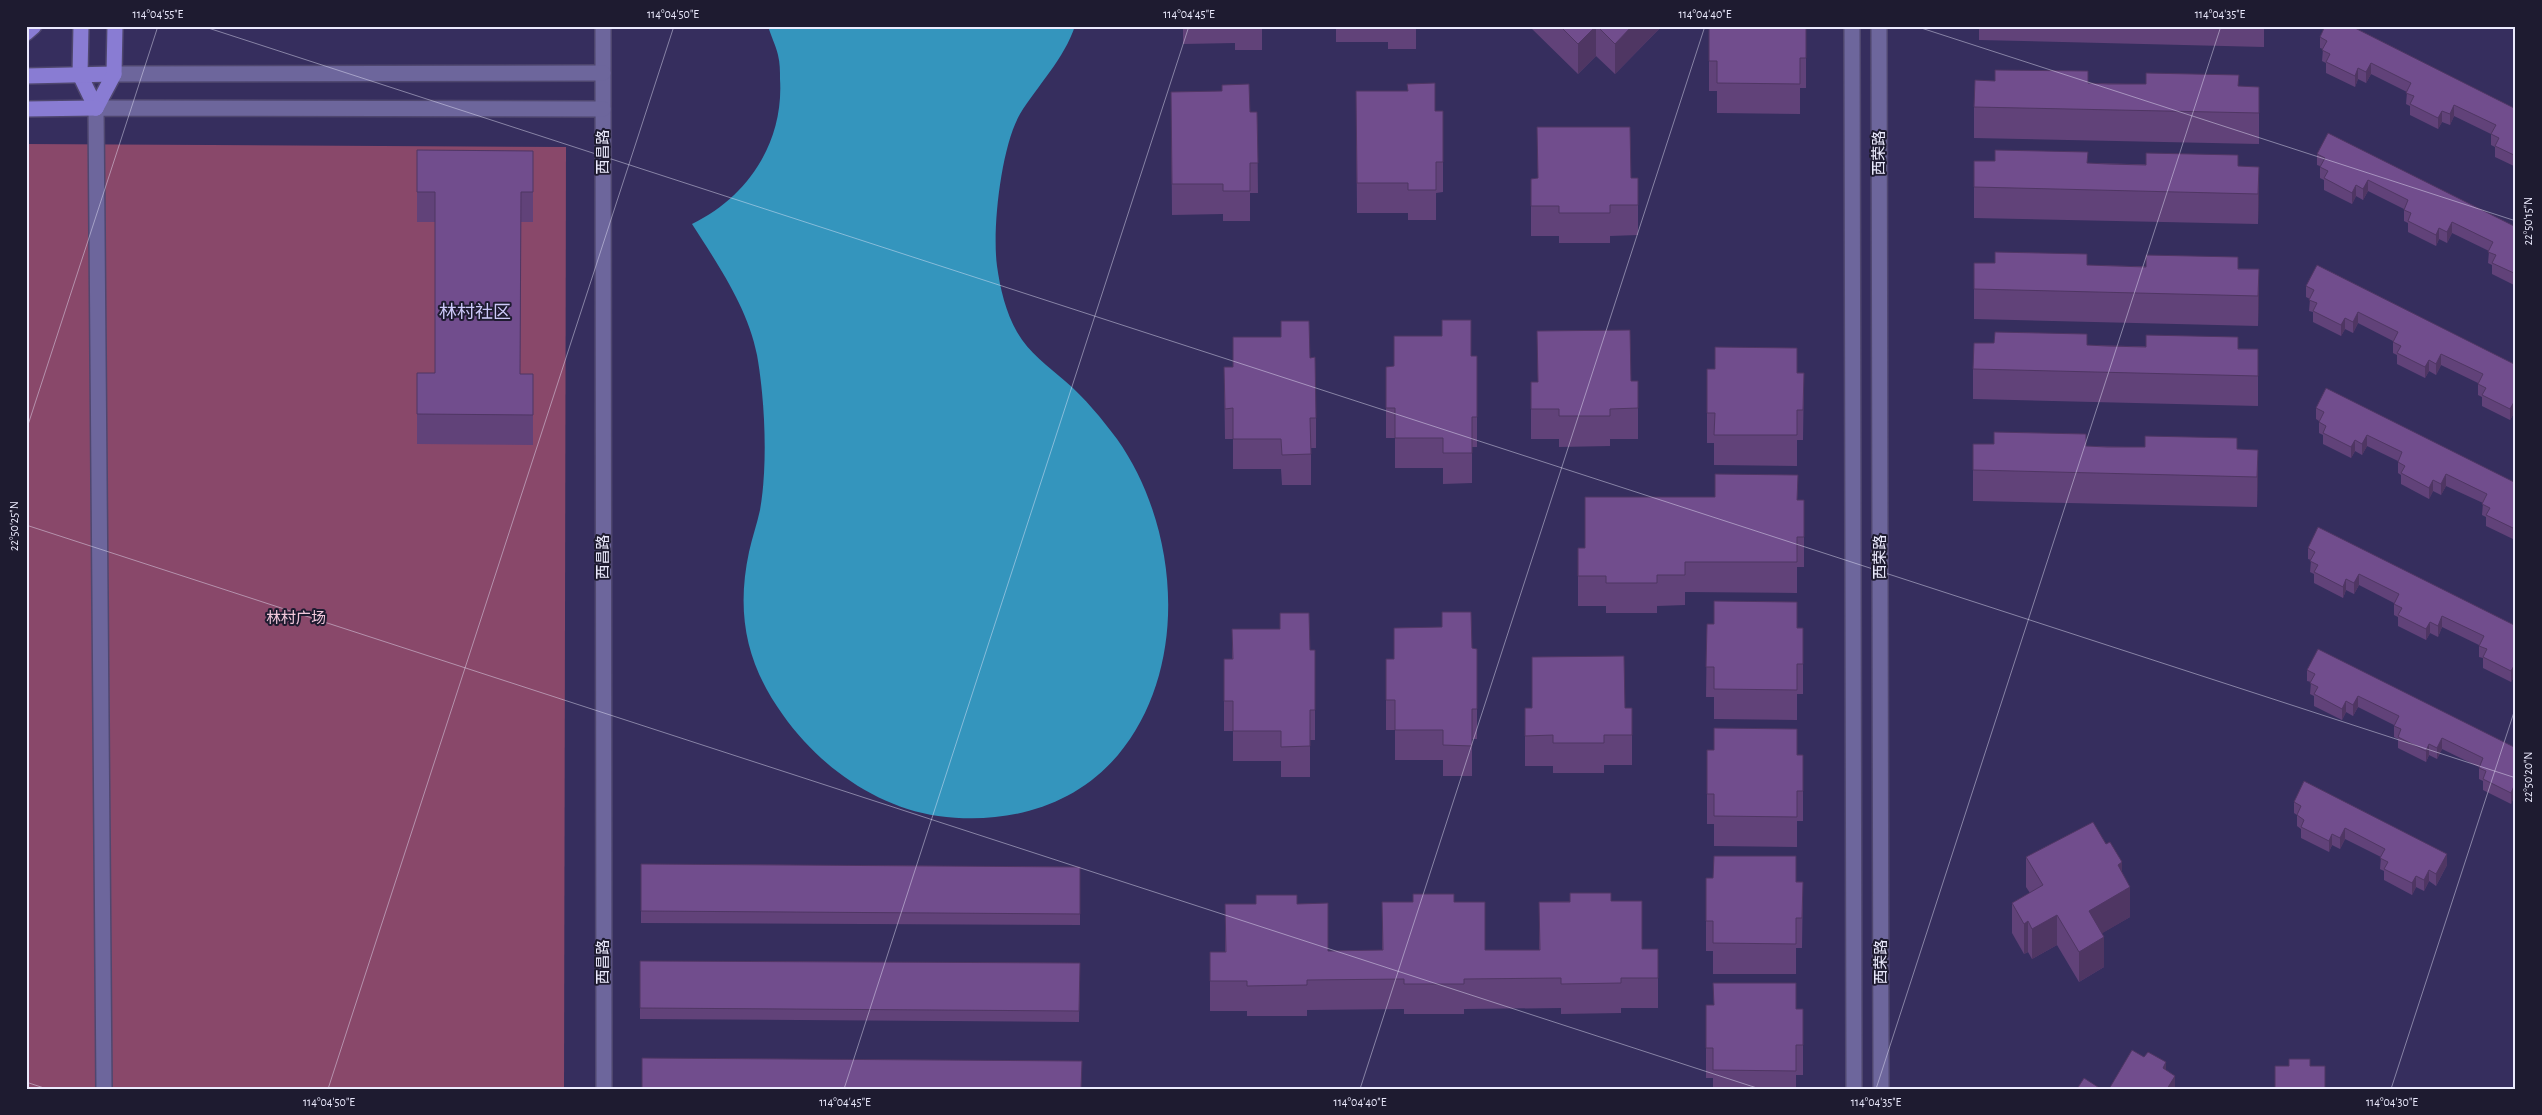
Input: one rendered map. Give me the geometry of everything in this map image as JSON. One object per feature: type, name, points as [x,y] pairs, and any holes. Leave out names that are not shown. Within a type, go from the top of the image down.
[{"type":"main road","points":[[26,33],[34,26]]},
{"type":"main road","points":[[81,26],[80,75],[96,108]]},
{"type":"main road","points":[[96,108],[114,74],[115,26]]},
{"type":"main road","points":[[26,76],[114,74]]},
{"type":"main road","points":[[26,109],[96,108]]},
{"type":"street","name":"西昌路","points":[[603,26],[604,1089]]},
{"type":"street","name":"西荣路","points":[[1852,26],[1854,1089]]},
{"type":"street","name":"西荣路","points":[[1879,26],[1881,1089]]},
{"type":"street","points":[[114,74],[603,73]]},
{"type":"street","points":[[104,1089],[96,108],[603,109]]},
{"type":"green space","name":"林村广场","points":[[26,144],[566,147],[564,1089],[26,1089]]},
{"type":"water","points":[[768,26],[1075,26],[1058,61],[1027,103],[1013,128],[1003,167],[997,210],[996,250],[998,274],[1007,309],[1013,325],[1022,340],[1033,353],[1093,409],[1117,439],[1138,475],[1154,514],[1164,555],[1168,598],[1166,641],[1157,682],[1141,720],[1118,755],[1100,773],[1080,788],[1059,800],[1036,809],[1013,815],[988,818],[938,816],[893,804],[871,794],[832,767],[797,734],[770,696],[760,677],[753,657],[744,617],[744,596],[745,574],[760,510],[764,473],[764,412],[760,373],[753,337],[747,320],[731,286],[692,224],[712,213],[746,183],[769,145],[776,124],[780,102],[780,64]]},
{"type":"building","points":[[1560,26],[1596,26],[1578,44]]},
{"type":"building","points":[[1597,26],[1632,26],[1615,44]]},
{"type":"building","points":[[1709,26],[1806,26],[1806,58],[1800,58],[1800,84],[1717,83],[1717,61],[1709,61]]},
{"type":"building","points":[[2325,26],[2351,26],[2516,109],[2516,156],[2495,146],[2499,138],[2491,134],[2496,125],[2454,105],[2450,114],[2442,111],[2438,118],[2410,104],[2414,96],[2406,93],[2411,83],[2371,63],[2366,72],[2358,68],[2355,76],[2326,62],[2330,54],[2322,50],[2327,41],[2320,37]]},
{"type":"building","points":[[1995,70],[2088,71],[2088,83],[2108,84],[2146,84],[2146,73],[2239,75],[2238,86],[2259,87],[2259,113],[1974,107],[1975,80],[1995,81]]},
{"type":"building","points":[[1435,83],[1435,111],[1443,111],[1443,162],[1436,162],[1436,190],[1408,190],[1408,183],[1357,183],[1356,91],[1408,91],[1407,84]]},
{"type":"building","points":[[1249,84],[1250,112],[1257,112],[1258,163],[1250,163],[1250,191],[1223,191],[1223,184],[1172,184],[1171,92],[1222,91],[1222,85]]},
{"type":"building","points":[[1537,127],[1630,127],[1631,178],[1638,178],[1638,205],[1610,205],[1610,213],[1559,213],[1559,206],[1531,206],[1531,179],[1538,178]]},
{"type":"building","points":[[2328,133],[2516,227],[2516,274],[2492,263],[2496,255],[2488,252],[2493,242],[2452,222],[2447,232],[2439,228],[2436,235],[2408,221],[2411,213],[2404,210],[2408,200],[2368,180],[2363,189],[2356,185],[2352,193],[2324,178],[2328,171],[2320,167],[2325,158],[2317,154]]},
{"type":"building","points":[[417,150],[533,151],[533,192],[521,192],[520,374],[533,374],[533,415],[417,414],[417,373],[435,373],[435,192],[417,192]]},
{"type":"building","points":[[1995,150],[2088,152],[2087,163],[2146,165],[2146,153],[2238,155],[2238,166],[2259,167],[2258,194],[1974,187],[1974,161],[1995,161]]},
{"type":"building","points":[[1995,252],[2087,254],[2087,265],[2146,267],[2146,255],[2238,257],[2238,269],[2259,269],[2258,296],[1974,289],[1974,263],[1995,263]]},
{"type":"building","points":[[2317,265],[2516,365],[2516,403],[2514,402],[2510,409],[2482,395],[2486,388],[2478,384],[2483,374],[2441,354],[2436,364],[2429,360],[2425,367],[2397,353],[2401,346],[2393,342],[2398,332],[2358,312],[2353,322],[2345,318],[2341,325],[2313,311],[2317,303],[2309,300],[2314,290],[2306,286]]},
{"type":"building","points":[[1442,320],[1471,320],[1471,356],[1477,356],[1477,417],[1472,417],[1472,453],[1443,453],[1443,438],[1395,438],[1395,408],[1386,408],[1386,367],[1394,366],[1394,336],[1442,336]]},
{"type":"building","points":[[1281,321],[1309,321],[1310,358],[1315,357],[1316,418],[1310,418],[1311,454],[1282,455],[1281,439],[1233,439],[1233,408],[1225,409],[1224,367],[1233,367],[1233,337],[1281,337]]},
{"type":"building","points":[[1630,330],[1631,381],[1638,381],[1638,408],[1610,409],[1610,416],[1559,416],[1559,409],[1531,409],[1531,382],[1538,382],[1537,331]]},
{"type":"building","points":[[1995,332],[2087,334],[2087,345],[2146,347],[2146,335],[2238,337],[2238,349],[2258,349],[2258,376],[1973,369],[1974,343],[1994,343]]},
{"type":"building","points":[[1715,347],[1797,348],[1797,373],[1804,373],[1803,410],[1797,410],[1797,435],[1714,435],[1715,413],[1707,413],[1707,369],[1715,369]]},
{"type":"building","points":[[2326,388],[2516,483],[2515,529],[2486,515],[2490,508],[2482,504],[2487,494],[2446,474],[2441,484],[2433,480],[2429,488],[2401,473],[2405,466],[2398,462],[2402,452],[2367,435],[2362,444],[2355,440],[2351,447],[2323,433],[2326,426],[2319,422],[2324,412],[2316,408]]},
{"type":"building","points":[[1994,432],[2086,434],[2086,446],[2107,447],[2145,447],[2145,436],[2237,438],[2237,449],[2258,450],[2257,477],[1973,470],[1973,444],[1994,444]]},
{"type":"building","points":[[1715,474],[1798,475],[1797,500],[1804,500],[1804,537],[1797,537],[1797,562],[1685,562],[1685,575],[1657,575],[1657,583],[1606,583],[1606,576],[1578,576],[1578,548],[1585,548],[1585,497],[1715,497]]},
{"type":"building","points":[[2318,527],[2516,626],[2516,664],[2511,671],[2483,657],[2487,649],[2479,646],[2484,636],[2442,616],[2438,626],[2430,622],[2426,629],[2398,615],[2402,608],[2394,604],[2399,594],[2359,574],[2354,583],[2346,579],[2343,587],[2314,572],[2318,565],[2310,561],[2315,552],[2308,548]]},
{"type":"building","points":[[1714,601],[1797,602],[1797,628],[1803,628],[1803,664],[1797,664],[1797,690],[1714,689],[1714,667],[1706,667],[1707,624],[1714,624]]},
{"type":"building","points":[[1442,612],[1471,612],[1472,648],[1477,649],[1477,709],[1472,709],[1472,746],[1443,745],[1443,730],[1395,730],[1395,700],[1386,700],[1386,659],[1394,659],[1394,628],[1442,627]]},
{"type":"building","points":[[1280,613],[1309,613],[1310,650],[1315,650],[1315,710],[1310,710],[1310,746],[1281,747],[1281,731],[1233,731],[1233,701],[1224,701],[1224,659],[1233,659],[1232,629],[1280,629]]},
{"type":"building","points":[[2318,649],[2516,748],[2516,786],[2514,786],[2511,793],[2483,779],[2486,771],[2479,768],[2483,758],[2442,738],[2437,748],[2429,744],[2426,751],[2398,737],[2401,729],[2394,726],[2399,716],[2358,696],[2353,705],[2346,701],[2342,709],[2314,694],[2318,687],[2310,683],[2315,674],[2307,670]]},
{"type":"building","points":[[1624,656],[1625,708],[1632,708],[1632,735],[1604,735],[1604,743],[1553,743],[1553,735],[1525,736],[1525,708],[1532,708],[1532,657]]},
{"type":"building","points":[[1714,728],[1797,729],[1797,755],[1803,755],[1803,791],[1797,791],[1797,817],[1714,816],[1714,794],[1707,794],[1707,750],[1714,750]]},
{"type":"building","points":[[2304,781],[2447,854],[2436,874],[2429,870],[2424,880],[2416,876],[2412,883],[2384,869],[2388,862],[2380,858],[2385,849],[2345,828],[2340,838],[2332,834],[2329,841],[2301,827],[2304,820],[2297,815],[2301,806],[2294,802]]},
{"type":"building","points":[[2093,822],[2106,844],[2110,842],[2122,862],[2118,865],[2130,887],[2089,911],[2104,937],[2079,952],[2057,915],[2032,929],[2028,921],[2024,924],[2012,903],[2043,885],[2026,857]]},
{"type":"building","points":[[1714,856],[1796,856],[1796,882],[1803,882],[1802,918],[1796,918],[1796,944],[1713,943],[1713,921],[1706,921],[1706,878],[1713,878]]},
{"type":"building","points":[[641,864],[1080,867],[1080,914],[641,911]]},
{"type":"building","points":[[1570,893],[1611,893],[1611,901],[1642,901],[1642,949],[1658,949],[1658,978],[1621,978],[1621,983],[1561,984],[1561,978],[1464,979],[1464,984],[1404,984],[1404,979],[1307,980],[1307,985],[1247,986],[1247,981],[1210,981],[1210,952],[1226,952],[1225,904],[1256,904],[1256,895],[1297,895],[1297,904],[1328,903],[1328,951],[1383,950],[1382,902],[1413,902],[1413,894],[1454,894],[1454,902],[1485,902],[1485,950],[1540,950],[1539,902],[1570,902]]},
{"type":"building","points":[[640,961],[1080,963],[1079,1011],[640,1008]]},
{"type":"building","points":[[1713,983],[1796,983],[1796,1009],[1803,1009],[1803,1045],[1796,1045],[1796,1071],[1713,1070],[1713,1048],[1706,1048],[1706,1005],[1714,1005]]},
{"type":"building","points":[[2132,1050],[2144,1057],[2148,1052],[2166,1062],[2163,1068],[2175,1076],[2167,1089],[2109,1089]]},
{"type":"building","points":[[642,1058],[1082,1061],[1081,1089],[642,1089]]},
{"type":"building","points":[[2289,1059],[2310,1059],[2310,1066],[2325,1066],[2325,1089],[2275,1089],[2275,1066],[2289,1066]]},
{"type":"building","points":[[2084,1078],[2101,1089],[2077,1089]]},
{"type":"district","name":"林村社区","points":[[475,313]]}]
